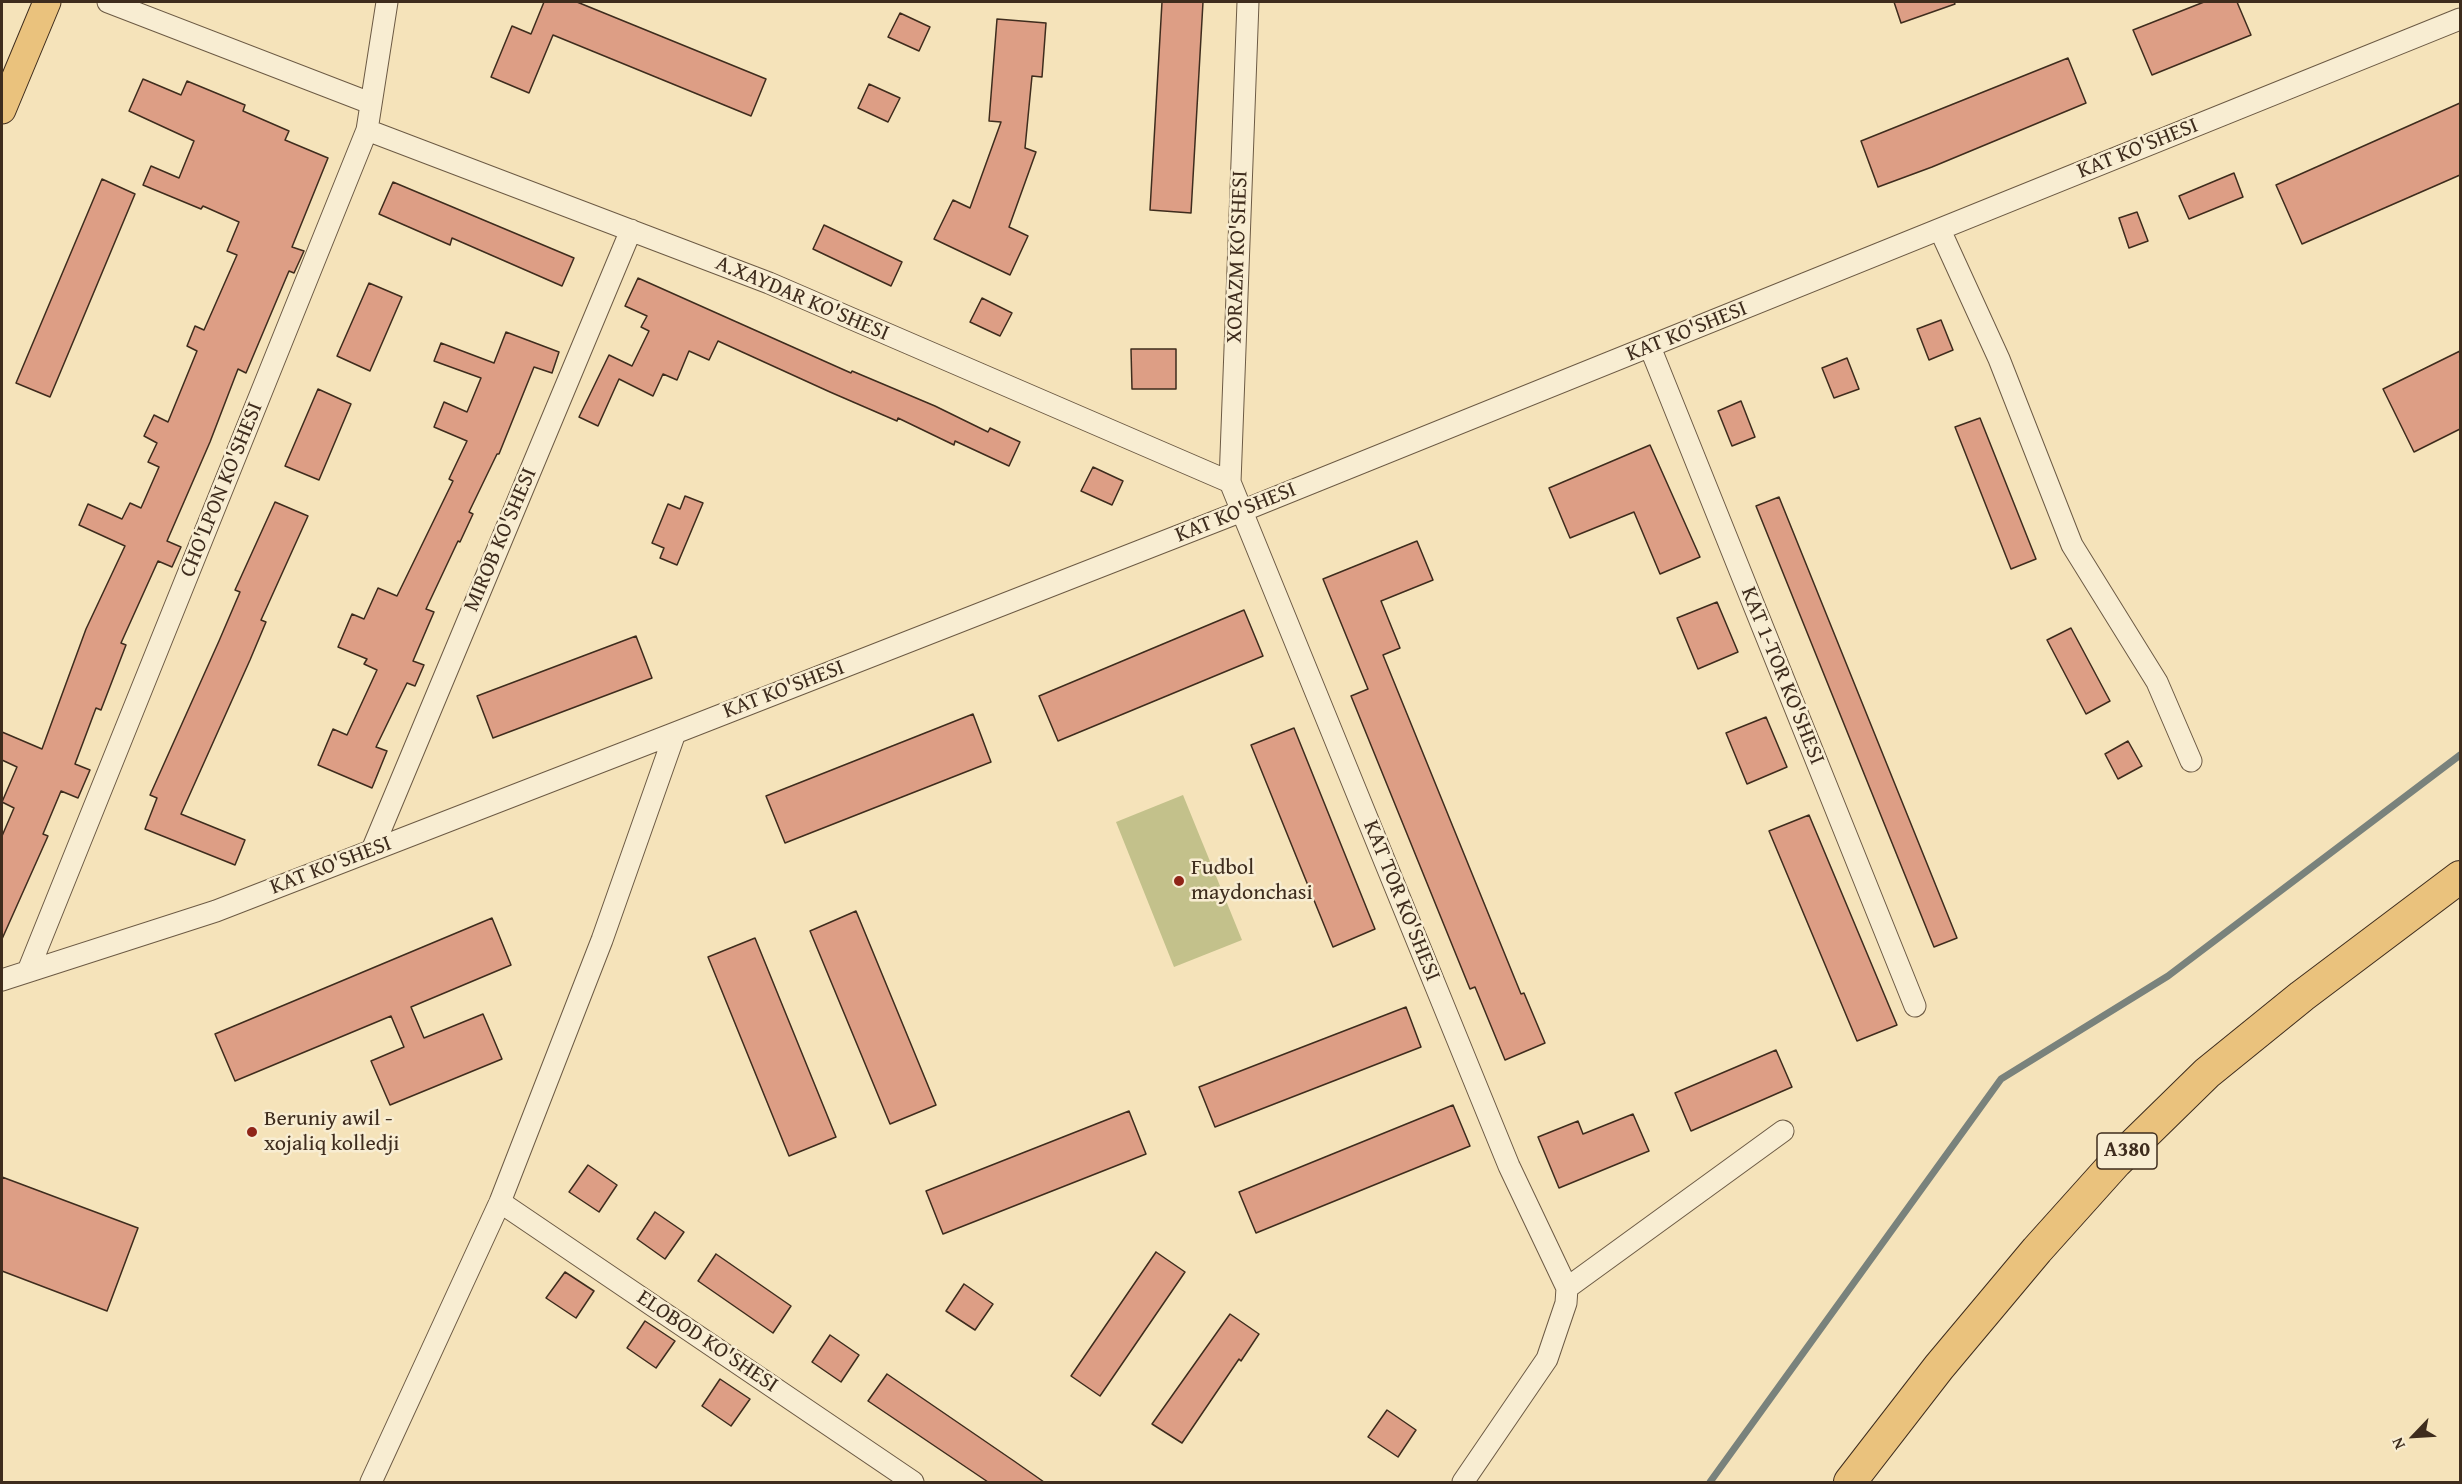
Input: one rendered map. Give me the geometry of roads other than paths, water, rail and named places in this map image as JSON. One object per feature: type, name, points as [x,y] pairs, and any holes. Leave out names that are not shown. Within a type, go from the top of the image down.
[{"type":"highway","name":"A380","points":[[1850,1482],[1939,1367],[2037,1250],[2116,1162],[2207,1073],[2302,996],[2460,877]]},
{"type":"main road","points":[[2,110],[47,2]]},
{"type":"street","points":[[108,2],[370,103]]},
{"type":"street","name":"CHO'LPON KO'SHESI","points":[[28,971],[367,130],[387,2]]},
{"type":"street","name":"XORAZM KO'SHESI","points":[[1242,511],[1230,482],[1248,2]]},
{"type":"street","name":"KAT KO'SHESI","points":[[2,980],[216,911],[675,733],[1242,511],[2460,19]]},
{"type":"street","name":"A.XAYDAR KO'SHESI","points":[[367,130],[769,283],[1230,482]]},
{"type":"street","name":"MIROB KO'SHESI","points":[[372,850],[631,230]]},
{"type":"street","points":[[1940,230],[1999,359],[2072,545],[2157,682],[2191,761]]},
{"type":"street","name":"KAT 1-TOR KO'SHESI","points":[[1650,347],[1915,1006]]},
{"type":"street","name":"KAT TOR KO'SHESI","points":[[1242,511],[1509,1166],[1567,1288]]},
{"type":"street","points":[[371,1482],[500,1202],[602,940],[675,733]]},
{"type":"street","points":[[1463,1482],[1547,1359],[1566,1303],[1567,1288],[1783,1131]]},
{"type":"street","name":"ELOBOD KO'SHESI","points":[[500,1202],[914,1482]]},
{"type":"waterway","points":[[1710,1482],[2001,1079],[2168,976],[2460,755]]},
{"type":"place","name":"Fudbol maydonchasi","points":[[1179,881]]},
{"type":"place","name":"Beruniy awil - xojaliq kolledji","points":[[252,1132]]}]
